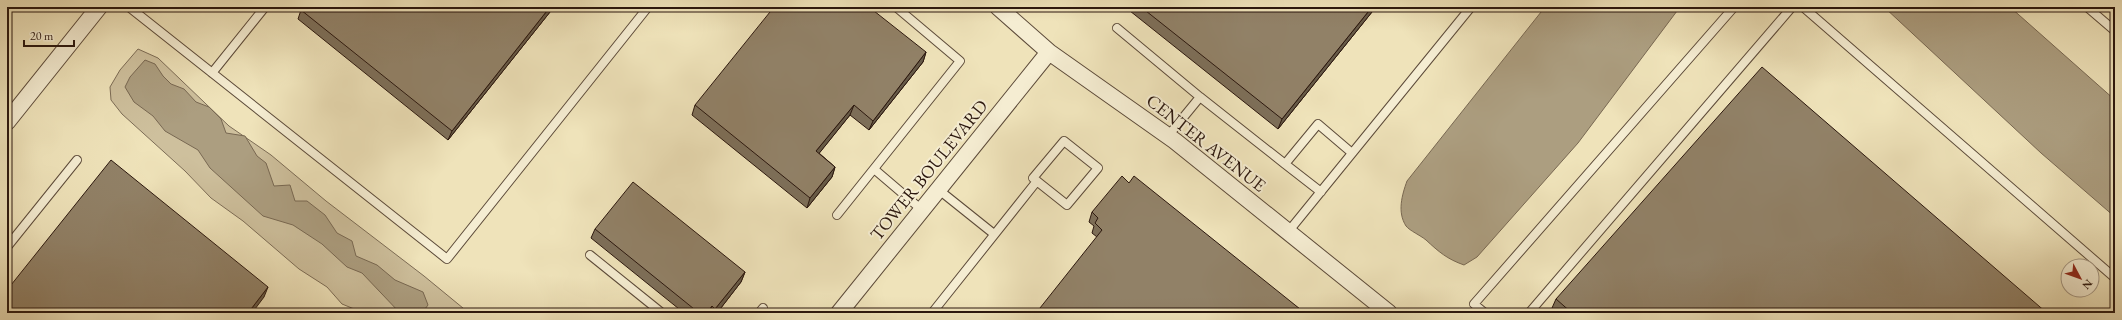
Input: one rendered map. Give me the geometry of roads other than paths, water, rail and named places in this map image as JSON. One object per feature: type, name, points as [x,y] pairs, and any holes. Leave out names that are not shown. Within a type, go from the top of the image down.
[{"type":"street","points":[[8,120],[99,7]]},
{"type":"street","name":"CENTER AVENUE","points":[[998,7],[1049,52],[1168,136],[1389,313]]},
{"type":"street","name":"TOWER BOULEVARD","points":[[840,313],[1049,52]]},
{"type":"lane","points":[[129,7],[446,259],[648,7]]},
{"type":"lane","points":[[212,73],[265,7]]},
{"type":"lane","points":[[837,215],[960,62],[896,7]]},
{"type":"lane","points":[[1288,232],[1471,7]]},
{"type":"lane","points":[[1485,313],[1474,304],[1734,7]]},
{"type":"lane","points":[[1529,313],[1792,7]]},
{"type":"lane","points":[[1803,7],[2115,278]]},
{"type":"lane","points":[[2087,7],[2115,31]]},
{"type":"lane","points":[[1116,28],[1200,97],[1321,192]]},
{"type":"lane","points":[[1168,136],[1200,97]]},
{"type":"lane","points":[[1285,164],[1318,124],[1352,153]]},
{"type":"lane","points":[[1064,141],[1098,168],[1068,205],[1037,181],[1033,178],[1064,141]]},
{"type":"lane","points":[[7,247],[77,160]]},
{"type":"lane","points":[[874,169],[922,210]]},
{"type":"lane","points":[[932,313],[1037,181]]},
{"type":"lane","points":[[939,190],[994,234]]},
{"type":"lane","points":[[590,255],[662,313]]}]
